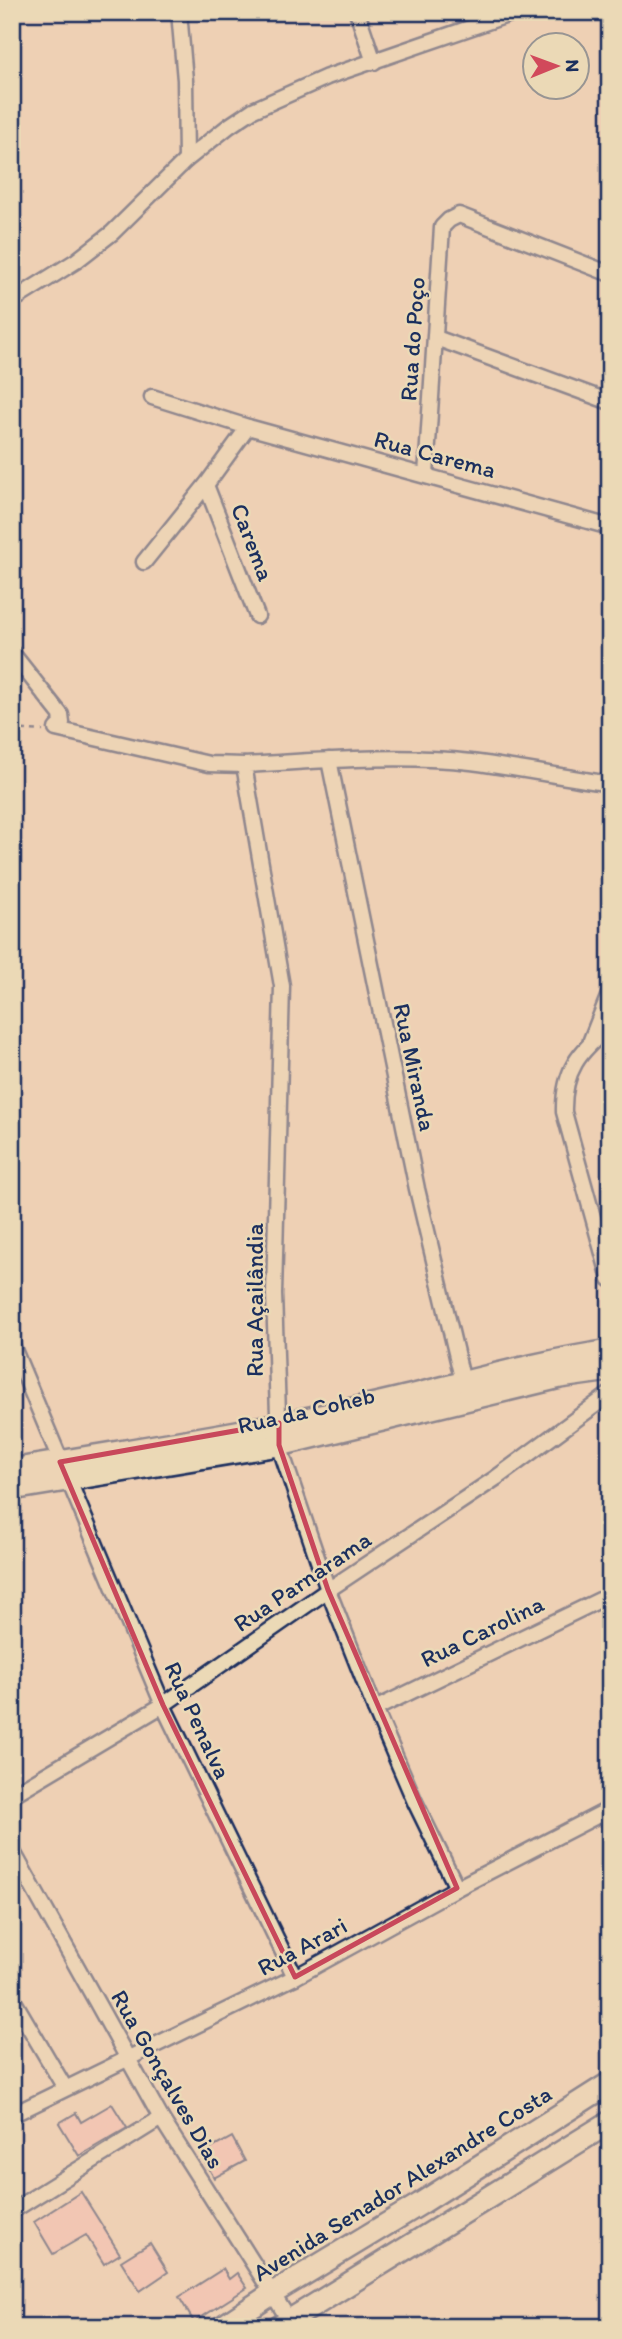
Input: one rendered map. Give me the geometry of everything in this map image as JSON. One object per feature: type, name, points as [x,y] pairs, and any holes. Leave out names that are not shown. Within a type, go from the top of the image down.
[{"type":"street","points":[[179,12],[185,80],[186,160]]},
{"type":"street","points":[[357,12],[374,62]]},
{"type":"street","points":[[12,301],[76,261],[113,233],[186,160],[253,110],[327,77],[516,12]]},
{"type":"street","name":"Rua do Poço","points":[[426,475],[442,227],[458,215],[610,274]]},
{"type":"street","points":[[436,338],[610,402]]},
{"type":"street","points":[[152,397],[248,427]]},
{"type":"street","name":"Rua Carema","points":[[248,427],[610,527]]},
{"type":"street","name":"Carema","points":[[145,562],[248,427]]},
{"type":"street","name":"Carema","points":[[206,485],[257,616]]},
{"type":"street","points":[[12,653],[61,715],[62,723],[56,729]]},
{"type":"street","points":[[56,729],[209,764],[244,765],[329,760],[470,762],[610,784]]},
{"type":"street","name":"Rua Miranda","points":[[329,760],[417,1189],[463,1382]]},
{"type":"street","name":"Rua Açailândia","points":[[244,765],[282,986],[274,1294],[279,1445],[328,1590],[375,1709],[415,1802],[457,1888]]},
{"type":"street","points":[[591,1042],[610,992]]},
{"type":"street","points":[[610,1027],[591,1042],[571,1067],[564,1092],[564,1112],[610,1279]]},
{"type":"street","name":"Rua Penalva","points":[[12,1345],[163,1705],[295,1977]]},
{"type":"street","name":"Rua da Coheb","points":[[12,1489],[65,1470],[393,1400],[524,1366],[610,1352]]},
{"type":"street","name":"Rua da Coheb","points":[[12,1470],[176,1464],[279,1445],[560,1377],[610,1370]]},
{"type":"street","name":"Rua Parnarama","points":[[12,1795],[163,1705],[496,1478],[610,1394]]},
{"type":"street","name":"Rua Carolina","points":[[375,1709],[610,1595]]},
{"type":"street","name":"Rua Arari","points":[[12,2115],[295,1977],[457,1888],[610,1809]]},
{"type":"street","name":"Rua Gonçalves Dias","points":[[12,1850],[161,2118],[273,2293],[287,2325]]},
{"type":"street","points":[[12,1998],[65,2088]]},
{"type":"street","name":"Avenida Senador Alexandre Costa","points":[[222,2327],[610,2083]]},
{"type":"street","points":[[12,2211],[161,2118]]},
{"type":"street","points":[[287,2325],[607,2131]]},
{"type":"path","points":[[12,729],[56,729]]},
{"type":"highlighted area","points":[[279,1423],[279,1445],[328,1590],[457,1888],[295,1977],[163,1705],[60,1462]]},
{"type":"building","points":[[112,2104],[127,2128],[79,2156],[59,2123],[76,2113],[81,2122]]},
{"type":"building","points":[[232,2137],[245,2161],[214,2178],[201,2154]]},
{"type":"building","points":[[81,2192],[120,2254],[104,2264],[86,2235],[53,2254],[34,2222]]},
{"type":"building","points":[[150,2243],[168,2272],[140,2291],[121,2261]]},
{"type":"building","points":[[223,2269],[229,2279],[237,2273],[247,2288],[194,2322],[179,2297]]}]
